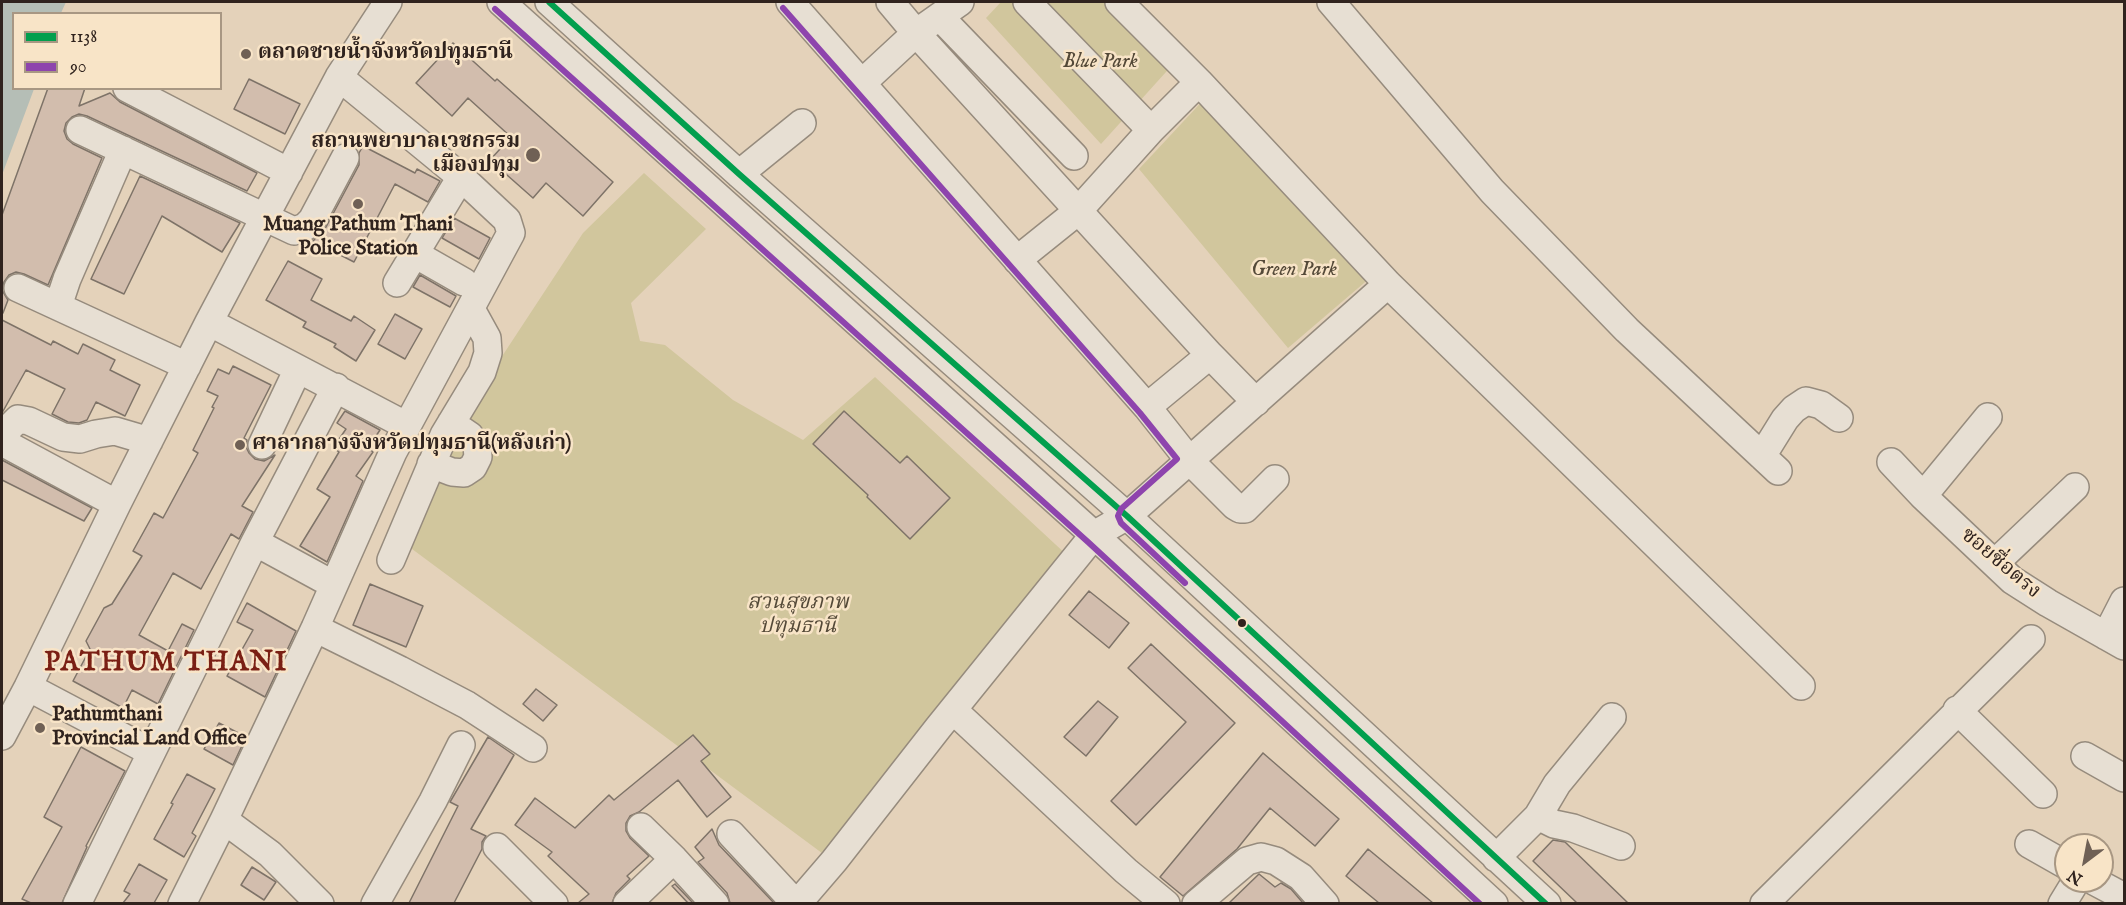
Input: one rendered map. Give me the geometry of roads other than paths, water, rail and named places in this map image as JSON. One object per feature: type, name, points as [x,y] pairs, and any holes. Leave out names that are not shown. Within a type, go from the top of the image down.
[{"type":"street","points":[[2,736],[209,322],[339,77],[388,2]]},
{"type":"street","points":[[501,2],[1094,535],[1494,903]]},
{"type":"street","points":[[549,2],[739,174],[1127,516],[1547,903]]},
{"type":"street","points":[[790,2],[1147,407],[1189,460],[1235,506],[1240,509],[1250,506],[1275,479]]},
{"type":"street","points":[[890,2],[1023,152],[1256,402]]},
{"type":"street","points":[[1027,2],[1151,130]]},
{"type":"street","points":[[1119,2],[1199,82],[1388,284],[1801,686]]},
{"type":"street","points":[[1331,2],[1492,191],[1627,330],[1770,463],[1785,419],[1806,401],[1821,405],[1839,418]]},
{"type":"street","points":[[862,83],[916,33],[950,9],[1046,127],[1074,156]]},
{"type":"street","points":[[182,903],[315,628],[393,452],[509,238],[511,228],[507,220],[461,177],[339,77]]},
{"type":"street","points":[[1017,260],[1078,211],[1151,130],[1199,82]]},
{"type":"street","points":[[131,90],[289,172]]},
{"type":"street","points":[[739,174],[802,123]]},
{"type":"street","points":[[1023,152],[1046,127]]},
{"type":"street","points":[[80,130],[264,219],[294,231],[305,227],[312,220],[345,158]]},
{"type":"street","points":[[58,306],[67,279],[123,150]]},
{"type":"street","points":[[397,283],[461,177]]},
{"type":"street","points":[[415,254],[464,282]]},
{"type":"street","points":[[731,834],[797,903],[834,861],[1094,535],[1127,516],[1388,284]]},
{"type":"street","points":[[18,288],[187,366]]},
{"type":"street","points":[[391,560],[431,464],[451,423],[482,372],[488,352],[487,338],[471,309]]},
{"type":"street","points":[[209,322],[407,426]]},
{"type":"street","points":[[1147,407],[1210,355]]},
{"type":"street","points":[[262,445],[298,369]]},
{"type":"street","points":[[76,903],[255,542],[336,387]]},
{"type":"street","points":[[1923,496],[1988,417]]},
{"type":"street","points":[[2,435],[18,419],[29,421],[63,437],[80,439],[115,431],[149,441]]},
{"type":"street","points":[[431,464],[452,472],[464,473],[473,467],[478,457],[477,446],[470,435],[451,423]]},
{"type":"street","points":[[2,442],[117,504]]},
{"type":"street","name":"ซอยซื่อตรง","points":[[1891,462],[1923,496],[2021,586],[2115,641]]},
{"type":"street","points":[[1995,563],[2075,487]]},
{"type":"street","points":[[255,542],[334,585]]},
{"type":"street","points":[[2115,641],[2124,601]]},
{"type":"street","points":[[315,628],[467,705],[533,748]]},
{"type":"street","points":[[1764,903],[2031,639]]},
{"type":"street","points":[[28,687],[151,752]]},
{"type":"street","points":[[953,710],[1126,872],[1166,903]]},
{"type":"street","points":[[1957,710],[2043,794]]},
{"type":"street","points":[[1497,858],[1538,816],[1557,784],[1612,717]]},
{"type":"street","points":[[375,903],[433,801],[461,745]]},
{"type":"street","points":[[2085,756],[2124,778]]},
{"type":"street","points":[[1538,816],[1554,824],[1573,828],[1621,846]]},
{"type":"street","points":[[224,820],[270,854],[320,903]]},
{"type":"street","points":[[641,827],[715,903]]},
{"type":"street","points":[[2029,844],[2054,859]]},
{"type":"street","points":[[497,847],[554,903]]},
{"type":"street","points":[[1196,903],[1248,861],[1261,857],[1276,861],[1301,877],[1325,903]]},
{"type":"street","points":[[627,903],[674,859]]},
{"type":"place","name":"ตลาดชายน้ำจังหวัดปทุมธานี","points":[[246,54]]},
{"type":"place","name":"สถานพยาบาลเวชกรรม เมืองปทุม","points":[[533,155]]},
{"type":"place","name":"Muang Pathum Thani Police Station","points":[[358,204]]},
{"type":"place","name":"ศาลากลางจังหวัดปทุมธานี(หลังเก่า)","points":[[240,445]]},
{"type":"place","name":"Pathumthani Provincial Land Office","points":[[40,728]]},
{"type":"district","name":"PATHUM THANI","points":[[166,664]]},
{"type":"park label","name":"Blue Park","points":[[1100,63]]},
{"type":"park label","name":"Green Park","points":[[1294,271]]},
{"type":"park label","name":"สวนสุขภาพ ปทุมธานี","points":[[798,616]]}]
